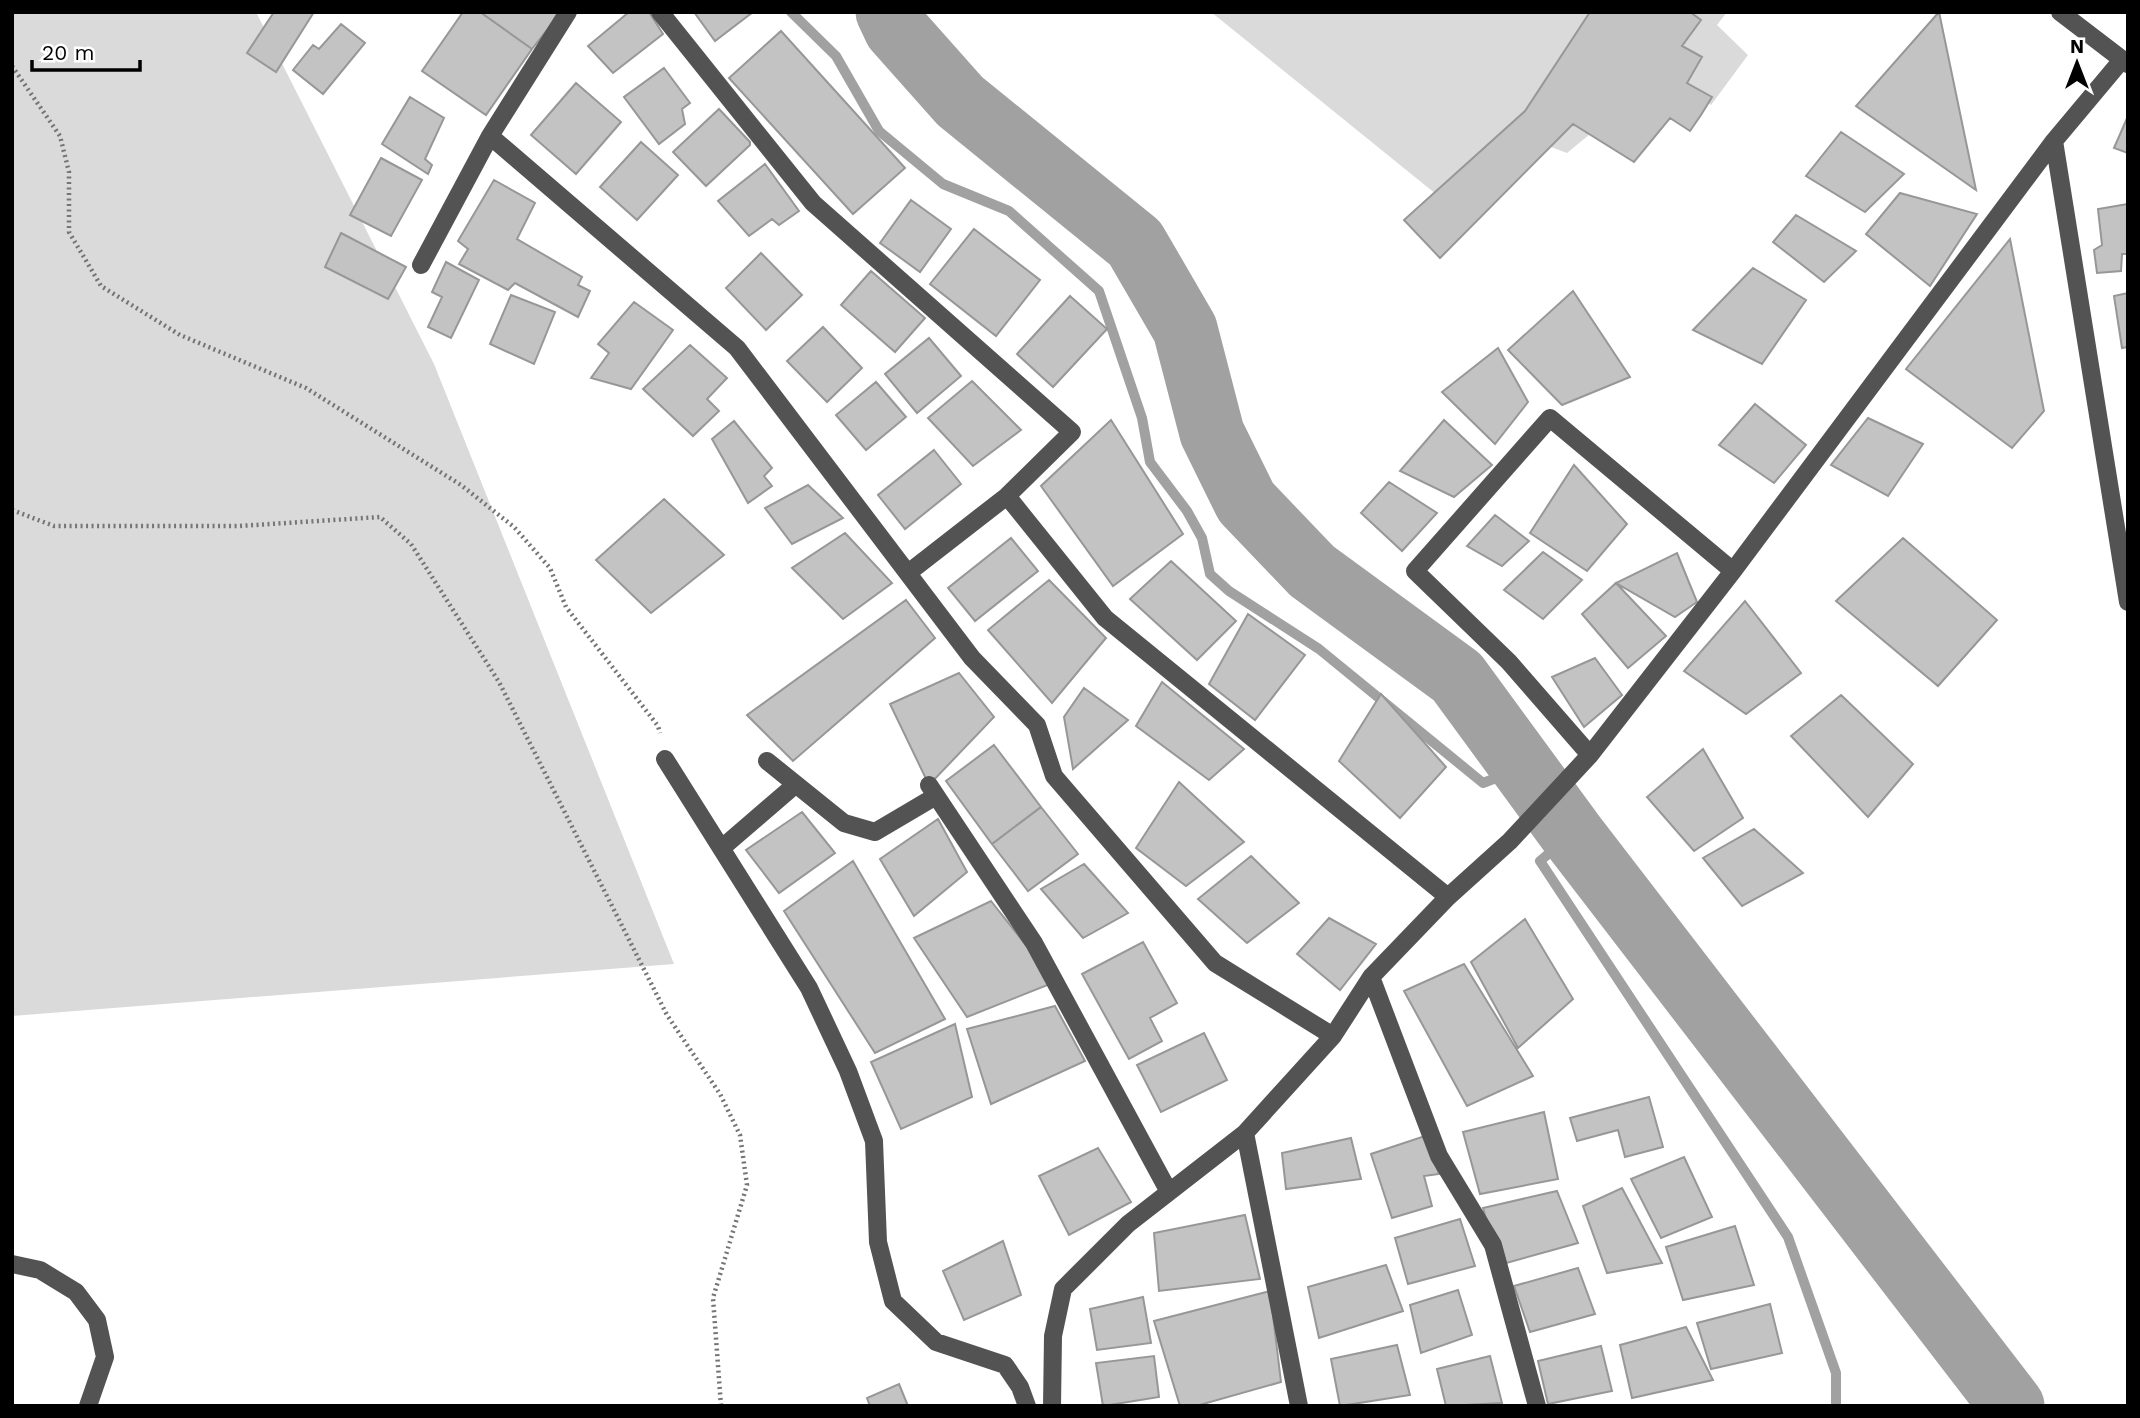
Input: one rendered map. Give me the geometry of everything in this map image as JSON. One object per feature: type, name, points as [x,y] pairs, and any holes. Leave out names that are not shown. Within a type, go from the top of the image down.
[{"type":"street","points":[[421,265],[490,136],[568,12]]},
{"type":"street","points":[[660,12],[813,203],[1072,432],[1007,496],[908,573]]},
{"type":"street","points":[[1052,1406],[1053,1336],[1063,1289],[1128,1224],[1245,1133],[1333,1036],[1371,977],[1448,897],[1510,841],[1587,757],[1733,571],[2054,141],[2124,63],[2060,12]]},
{"type":"street","points":[[490,136],[737,348],[972,657],[1037,725],[1054,776],[1215,963],[1333,1036]]},
{"type":"street","points":[[2054,141],[2124,555],[2128,602]]},
{"type":"street","points":[[1587,757],[1509,662],[1415,571],[1550,418],[1733,571]]},
{"type":"street","points":[[1007,496],[1105,618],[1448,897]]},
{"type":"street","points":[[665,759],[723,847],[809,988],[848,1071],[874,1141],[878,1242],[893,1301],[936,1342],[1004,1365],[1020,1387],[1027,1406]]},
{"type":"street","points":[[768,761],[844,823],[875,832],[932,791],[1034,943],[1169,1192]]},
{"type":"street","points":[[723,847],[796,785]]},
{"type":"street","points":[[1371,977],[1438,1156],[1493,1245],[1537,1406]]},
{"type":"street","points":[[1245,1133],[1299,1406]]},
{"type":"street","points":[[12,1264],[40,1270],[76,1292],[97,1320],[105,1357],[88,1406]]},
{"type":"path","points":[[12,66],[60,136],[69,172],[69,232],[101,286],[180,335],[306,388],[461,485],[514,527],[550,568],[566,607],[658,726],[665,759]]},
{"type":"path","points":[[12,510],[54,526],[239,526],[380,517],[411,544],[499,682],[667,1015],[720,1094],[740,1135],[747,1185],[713,1298],[721,1406]]},
{"type":"shaded area","points":[[12,12],[256,12],[434,364],[674,964],[12,1016]]},
{"type":"shaded area","points":[[1211,12],[1727,12],[1717,25],[1748,55],[1711,105],[1688,88],[1664,126],[1623,107],[1567,153],[1543,144],[1468,220]]},
{"type":"building","points":[[274,12],[314,12],[276,72],[247,53]]},
{"type":"building","points":[[463,12],[480,12],[532,49],[486,115],[422,71]]},
{"type":"building","points":[[480,12],[561,12],[532,49]]},
{"type":"building","points":[[629,12],[649,12],[663,34],[613,73],[588,46]]},
{"type":"building","points":[[694,12],[753,12],[715,41]]},
{"type":"building","points":[[1590,12],[1690,12],[1701,20],[1682,46],[1702,57],[1687,83],[1712,97],[1690,131],[1670,118],[1634,162],[1573,124],[1440,258],[1404,220],[1525,111]]},
{"type":"building","points":[[1939,12],[1976,190],[1856,106]]},
{"type":"building","points":[[341,24],[365,43],[323,94],[293,70],[313,45],[319,49]]},
{"type":"building","points":[[781,31],[905,168],[853,214],[729,78]]},
{"type":"building","points":[[664,68],[690,103],[682,109],[685,124],[659,144],[624,97]]},
{"type":"building","points":[[576,83],[621,122],[576,174],[531,135]]},
{"type":"building","points":[[410,97],[444,118],[425,159],[432,165],[428,174],[382,144]]},
{"type":"building","points":[[719,109],[750,145],[706,186],[673,152]]},
{"type":"building","points":[[2128,116],[2128,153],[2114,148]]},
{"type":"building","points":[[1841,132],[1904,174],[1865,212],[1806,176]]},
{"type":"building","points":[[641,142],[678,175],[637,220],[600,187]]},
{"type":"building","points":[[381,158],[422,180],[391,236],[350,215]]},
{"type":"building","points":[[765,164],[799,211],[779,225],[772,219],[749,236],[718,201]]},
{"type":"building","points":[[494,180],[535,203],[517,239],[582,277],[578,285],[590,291],[578,317],[515,283],[508,290],[459,264],[468,249],[458,241]]},
{"type":"building","points":[[1900,193],[1977,214],[1930,286],[1866,234]]},
{"type":"building","points":[[911,200],[951,229],[920,272],[880,243]]},
{"type":"building","points":[[2128,204],[2128,254],[2122,254],[2121,271],[2097,273],[2094,250],[2102,245],[2098,209]]},
{"type":"building","points":[[1796,215],[1856,251],[1824,282],[1773,242]]},
{"type":"building","points":[[974,229],[1040,280],[996,336],[930,284]]},
{"type":"building","points":[[341,233],[406,267],[388,299],[325,267]]},
{"type":"building","points":[[2010,239],[2044,411],[2012,448],[1906,369]]},
{"type":"building","points":[[761,253],[802,295],[766,330],[726,288]]},
{"type":"building","points":[[446,262],[479,280],[451,338],[428,327],[442,297],[432,292]]},
{"type":"building","points":[[1753,268],[1806,300],[1762,364],[1693,330]]},
{"type":"building","points":[[871,271],[925,318],[895,352],[841,305]]},
{"type":"building","points":[[1573,291],[1630,377],[1562,405],[1508,350]]},
{"type":"building","points":[[2128,293],[2128,347],[2122,348],[2114,296]]},
{"type":"building","points":[[511,295],[555,312],[534,364],[490,344]]},
{"type":"building","points":[[1070,296],[1107,329],[1053,387],[1017,354]]},
{"type":"building","points":[[634,302],[673,330],[631,389],[591,378],[609,353],[598,344]]},
{"type":"building","points":[[823,327],[862,368],[827,402],[787,361]]},
{"type":"building","points":[[929,338],[961,376],[917,413],[885,374]]},
{"type":"building","points":[[690,345],[727,378],[707,399],[719,411],[693,436],[643,389]]},
{"type":"building","points":[[1498,348],[1528,402],[1495,444],[1442,392]]},
{"type":"building","points":[[972,381],[1021,430],[973,466],[928,418]]},
{"type":"building","points":[[876,382],[906,417],[866,450],[836,415]]},
{"type":"building","points":[[1755,404],[1806,445],[1774,483],[1719,445]]},
{"type":"building","points":[[1868,418],[1923,444],[1888,496],[1831,465]]},
{"type":"building","points":[[1111,420],[1183,534],[1113,586],[1041,486]]},
{"type":"building","points":[[1444,420],[1492,465],[1454,497],[1400,471]]},
{"type":"building","points":[[734,421],[772,468],[764,476],[772,486],[748,503],[712,439]]},
{"type":"building","points":[[934,450],[961,484],[905,529],[878,495]]},
{"type":"building","points":[[1574,465],[1627,524],[1587,571],[1530,533]]},
{"type":"building","points":[[1389,482],[1437,513],[1402,551],[1361,513]]},
{"type":"building","points":[[808,485],[843,518],[792,544],[765,508]]},
{"type":"building","points":[[664,499],[724,555],[651,613],[596,560]]},
{"type":"building","points":[[1495,515],[1529,541],[1502,566],[1467,546]]},
{"type":"building","points":[[845,533],[892,583],[843,619],[792,568]]},
{"type":"building","points":[[1011,538],[1038,571],[975,621],[948,588]]},
{"type":"building","points":[[1903,538],[1997,620],[1938,686],[1836,601]]},
{"type":"building","points":[[1543,552],[1582,580],[1543,619],[1504,590]]},
{"type":"building","points":[[1677,553],[1697,602],[1675,617],[1616,583]]},
{"type":"building","points":[[1171,561],[1236,621],[1197,660],[1130,599]]},
{"type":"building","points":[[1049,580],[1106,638],[1052,703],[988,630]]},
{"type":"building","points":[[1616,583],[1666,636],[1628,668],[1582,614]]},
{"type":"building","points":[[906,600],[935,638],[793,761],[747,715]]},
{"type":"building","points":[[1745,601],[1801,673],[1746,714],[1684,671]]},
{"type":"building","points":[[1248,614],[1305,655],[1255,720],[1209,684]]},
{"type":"building","points":[[1595,658],[1622,695],[1584,727],[1552,677]]},
{"type":"building","points":[[959,673],[994,717],[929,785],[890,704]]},
{"type":"building","points":[[1162,682],[1244,749],[1209,780],[1136,726]]},
{"type":"building","points":[[1084,688],[1128,720],[1073,769],[1064,717]]},
{"type":"building","points":[[1381,694],[1446,767],[1400,818],[1339,761]]},
{"type":"building","points":[[1841,695],[1913,764],[1868,817],[1791,736]]},
{"type":"building","points":[[994,745],[1041,807],[992,844],[946,781]]},
{"type":"building","points":[[1703,749],[1743,818],[1694,851],[1647,797]]},
{"type":"building","points":[[1179,782],[1244,842],[1186,886],[1136,848]]},
{"type":"building","points":[[1041,807],[1078,854],[1028,891],[992,844]]},
{"type":"building","points":[[802,812],[835,853],[779,893],[746,850]]},
{"type":"building","points":[[938,819],[967,872],[914,916],[880,859]]},
{"type":"building","points":[[1754,829],[1803,873],[1742,906],[1703,858]]},
{"type":"building","points":[[1251,856],[1299,903],[1247,943],[1198,899]]},
{"type":"building","points":[[853,861],[945,1019],[875,1053],[784,911]]},
{"type":"building","points":[[1084,864],[1128,913],[1083,938],[1041,889]]},
{"type":"building","points":[[991,901],[1055,982],[967,1017],[914,938]]},
{"type":"building","points":[[1329,918],[1376,944],[1340,990],[1297,954]]},
{"type":"building","points":[[1525,919],[1573,999],[1518,1048],[1471,962]]},
{"type":"building","points":[[1143,942],[1177,1003],[1150,1018],[1162,1041],[1129,1059],[1082,974]]},
{"type":"building","points":[[1464,964],[1533,1076],[1467,1106],[1404,991]]},
{"type":"building","points":[[1055,1006],[1085,1061],[991,1104],[967,1029]]},
{"type":"building","points":[[955,1024],[972,1097],[901,1129],[871,1062]]},
{"type":"building","points":[[1204,1033],[1227,1080],[1161,1112],[1137,1065]]},
{"type":"building","points":[[1649,1097],[1663,1147],[1625,1157],[1618,1130],[1577,1141],[1570,1118]]},
{"type":"building","points":[[1544,1112],[1558,1179],[1480,1194],[1463,1132]]},
{"type":"building","points":[[1425,1136],[1439,1174],[1424,1176],[1432,1206],[1392,1218],[1371,1154]]},
{"type":"building","points":[[1351,1138],[1361,1179],[1286,1189],[1282,1153]]},
{"type":"building","points":[[1098,1148],[1131,1202],[1069,1235],[1039,1176]]},
{"type":"building","points":[[1684,1157],[1712,1217],[1661,1238],[1631,1179]]},
{"type":"building","points":[[1622,1188],[1662,1263],[1607,1273],[1583,1206]]},
{"type":"building","points":[[1557,1191],[1578,1243],[1499,1265],[1483,1208]]},
{"type":"building","points":[[1245,1215],[1260,1279],[1159,1291],[1154,1233]]},
{"type":"building","points":[[1460,1219],[1475,1266],[1408,1284],[1395,1238]]},
{"type":"building","points":[[1735,1226],[1754,1285],[1683,1300],[1666,1247]]},
{"type":"building","points":[[1003,1241],[1021,1295],[964,1320],[943,1271]]},
{"type":"building","points":[[1386,1265],[1403,1311],[1319,1338],[1308,1287]]},
{"type":"building","points":[[1578,1268],[1595,1314],[1530,1332],[1514,1286]]},
{"type":"building","points":[[1458,1290],[1472,1335],[1421,1353],[1410,1305]]},
{"type":"building","points":[[1270,1291],[1281,1382],[1196,1406],[1180,1406],[1154,1321]]},
{"type":"building","points":[[1143,1297],[1151,1343],[1097,1350],[1090,1309]]},
{"type":"building","points":[[1770,1304],[1782,1353],[1711,1369],[1697,1323]]},
{"type":"building","points":[[1686,1327],[1713,1380],[1632,1398],[1620,1345]]},
{"type":"building","points":[[1397,1345],[1410,1395],[1340,1406],[1331,1359]]},
{"type":"building","points":[[1601,1346],[1612,1391],[1548,1404],[1538,1361]]},
{"type":"building","points":[[1154,1356],[1159,1397],[1103,1406],[1096,1363]]},
{"type":"building","points":[[1490,1356],[1502,1403],[1446,1406],[1437,1369]]},
{"type":"building","points":[[899,1384],[908,1406],[870,1406],[867,1398]]},
{"type":"waterway","points":[[791,12],[836,56],[879,131],[943,184],[1009,211],[1099,291],[1142,418],[1150,462],[1187,511],[1202,538],[1210,574],[1229,591],[1319,649],[1483,783],[1525,767]]},
{"type":"waterway","points":[[888,12],[896,29],[960,101],[1135,243],[1185,329],[1212,433],[1246,502],[1312,571],[1457,677],[1572,834],[2012,1406]]},
{"type":"waterway","points":[[1572,834],[1540,861],[1788,1237],[1836,1373],[1836,1406]]}]
